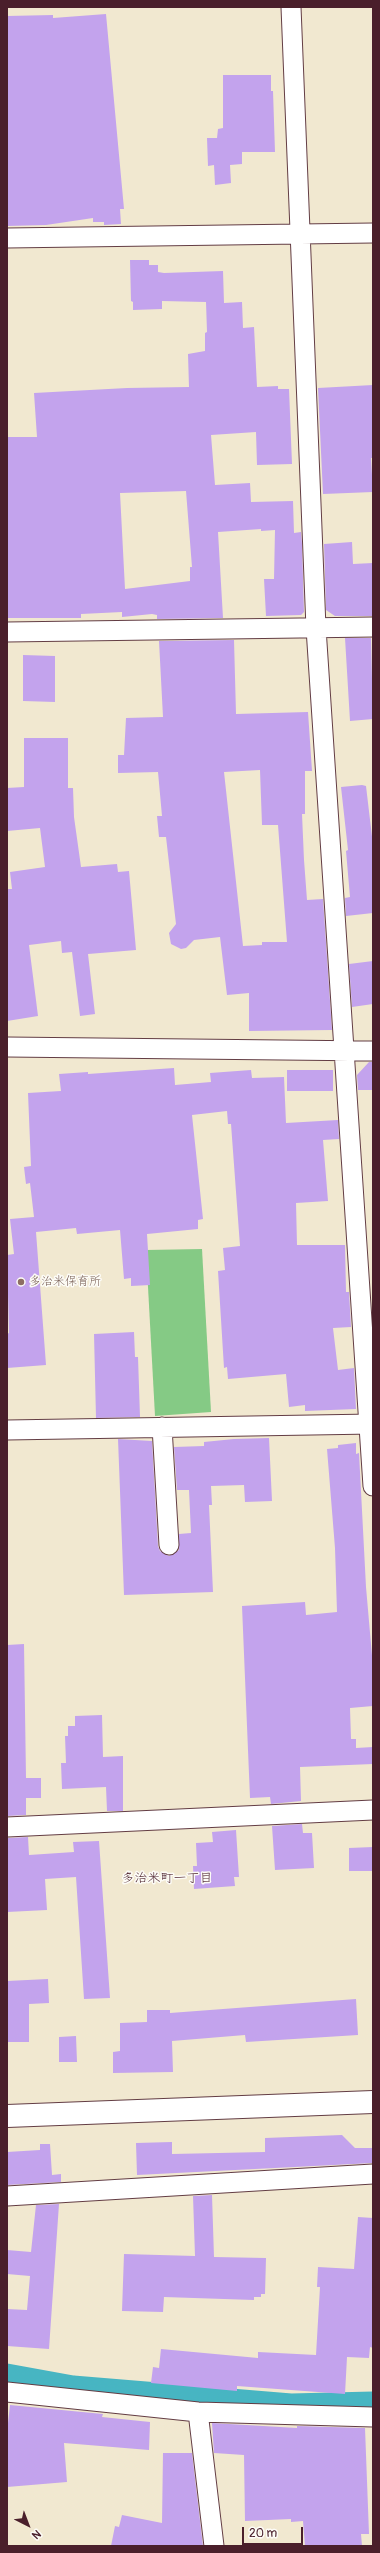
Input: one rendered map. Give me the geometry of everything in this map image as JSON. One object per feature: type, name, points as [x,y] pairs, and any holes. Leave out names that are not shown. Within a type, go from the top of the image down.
[{"type":"street","points":[[291,7],[316,628],[373,1486]]},
{"type":"street","points":[[7,238],[373,233]]},
{"type":"street","points":[[7,632],[373,627]]},
{"type":"street","points":[[7,1047],[373,1051]]},
{"type":"street","points":[[7,1430],[370,1424]]},
{"type":"street","points":[[162,1427],[169,1545]]},
{"type":"street","points":[[7,1827],[373,1810]]},
{"type":"street","points":[[7,2116],[373,2102]]},
{"type":"street","points":[[7,2196],[373,2174]]},
{"type":"street","points":[[7,2392],[198,2412],[373,2417]]},
{"type":"street","points":[[198,2412],[214,2546]]},
{"type":"green space","points":[[202,1249],[211,1412],[155,1416],[146,1250]]},
{"type":"building","points":[[106,14],[124,209],[120,209],[121,224],[104,225],[104,222],[93,222],[93,218],[46,225],[7,226],[7,16],[53,15],[53,18]]},
{"type":"building","points":[[223,75],[271,75],[275,152],[242,152],[242,164],[230,165],[231,183],[215,185],[214,165],[208,166],[207,138],[217,138],[218,129],[223,128]]},
{"type":"building","points":[[130,260],[149,260],[149,265],[158,265],[158,272],[164,273],[223,271],[224,303],[242,302],[243,328],[254,327],[257,387],[278,386],[278,389],[289,389],[292,464],[257,465],[256,432],[211,435],[215,485],[250,483],[251,502],[293,501],[294,533],[301,532],[302,544],[304,612],[301,615],[266,616],[264,579],[274,579],[275,530],[261,531],[261,529],[218,532],[223,618],[157,619],[157,615],[152,614],[122,617],[122,612],[81,614],[81,618],[7,618],[7,437],[37,437],[34,393],[127,388],[189,387],[188,354],[205,351],[205,333],[207,332],[206,302],[162,301],[162,309],[133,310],[133,302],[131,301]],"holes":[[[186,491],[192,567],[190,567],[190,581],[125,589],[120,493]]]},
{"type":"building","points":[[373,385],[373,458],[371,458],[373,492],[323,494],[318,388]]},
{"type":"building","points":[[352,542],[353,564],[373,563],[373,616],[335,616],[326,610],[324,544]]},
{"type":"building","points":[[345,638],[371,638],[373,719],[350,721]]},
{"type":"building","points":[[234,640],[236,714],[308,712],[312,771],[305,771],[305,814],[302,814],[307,900],[323,899],[332,1030],[249,1031],[249,993],[227,995],[220,937],[194,940],[186,948],[181,949],[171,944],[169,933],[176,924],[166,837],[159,837],[157,816],[162,816],[158,772],[118,773],[118,755],[124,755],[126,718],[163,717],[159,641]],"holes":[[[260,770],[262,825],[278,825],[287,942],[262,942],[262,945],[243,946],[224,772]]]},
{"type":"building","points":[[23,655],[55,656],[55,702],[23,701]]},
{"type":"building","points":[[24,738],[68,738],[68,788],[73,788],[74,817],[81,867],[117,864],[118,872],[129,871],[136,950],[88,954],[95,1014],[80,1016],[72,952],[62,953],[61,941],[29,945],[38,1016],[7,1021],[7,889],[12,889],[10,872],[45,867],[40,828],[7,831],[7,788],[24,787]]},
{"type":"building","points":[[366,786],[373,845],[373,913],[346,916],[345,898],[350,897],[346,851],[348,850],[341,787]]},
{"type":"building","points":[[373,961],[373,1004],[352,1007],[349,964]]},
{"type":"building","points":[[369,1062],[373,1062],[373,1090],[358,1090],[357,1075]]},
{"type":"building","points":[[174,1068],[175,1085],[211,1082],[210,1073],[251,1070],[252,1078],[284,1077],[286,1123],[338,1120],[339,1139],[323,1140],[328,1201],[296,1203],[297,1245],[345,1245],[346,1292],[349,1292],[351,1327],[333,1328],[338,1370],[354,1368],[356,1409],[305,1411],[305,1405],[289,1407],[286,1374],[228,1379],[227,1367],[224,1368],[218,1271],[225,1270],[223,1248],[240,1246],[231,1124],[228,1124],[227,1111],[192,1115],[203,1219],[198,1220],[198,1229],[147,1234],[150,1285],[131,1286],[131,1278],[124,1279],[120,1230],[77,1234],[76,1228],[36,1232],[46,1365],[7,1368],[7,1334],[9,1333],[7,1255],[14,1254],[10,1219],[34,1217],[30,1183],[26,1184],[24,1167],[31,1166],[28,1093],[61,1091],[59,1074],[88,1072],[88,1074]]},
{"type":"building","points":[[287,1070],[333,1070],[333,1091],[287,1091]]},
{"type":"building","points":[[134,1332],[135,1357],[138,1357],[140,1417],[96,1418],[94,1334]]},
{"type":"building","points":[[269,1438],[272,1501],[245,1502],[244,1485],[211,1486],[212,1505],[209,1505],[213,1592],[124,1595],[118,1439],[152,1441],[158,1546],[160,1551],[169,1556],[179,1550],[179,1534],[191,1533],[189,1490],[177,1490],[174,1447],[204,1446],[204,1442],[234,1439]]},
{"type":"building","points":[[356,1443],[356,1454],[359,1453],[366,1587],[373,1667],[373,1706],[350,1708],[351,1739],[356,1739],[356,1748],[373,1747],[373,1764],[300,1767],[301,1801],[271,1804],[270,1797],[250,1798],[242,1606],[305,1602],[306,1615],[337,1612],[335,1548],[327,1449],[338,1448],[338,1445]]},
{"type":"building","points":[[24,1644],[26,1778],[41,1778],[41,1798],[26,1798],[26,1815],[7,1816],[7,1645]]},
{"type":"building","points":[[102,1715],[103,1757],[123,1756],[123,1811],[107,1811],[106,1787],[62,1789],[61,1763],[66,1763],[65,1736],[68,1736],[68,1726],[75,1726],[75,1716]]},
{"type":"building","points":[[302,1824],[303,1833],[312,1833],[314,1868],[275,1870],[272,1826]]},
{"type":"building","points":[[236,1830],[239,1877],[234,1877],[235,1886],[194,1889],[193,1866],[197,1866],[196,1843],[213,1842],[212,1832]]},
{"type":"building","points":[[28,1837],[29,1855],[74,1852],[73,1842],[99,1841],[110,1998],[84,1999],[76,1877],[45,1879],[47,1910],[7,1912],[7,1838]]},
{"type":"building","points":[[373,1847],[373,1871],[349,1871],[349,1848]]},
{"type":"building","points":[[48,1979],[49,2003],[29,2004],[29,2042],[7,2042],[7,1981]]},
{"type":"building","points":[[356,1999],[358,2035],[246,2042],[245,2035],[172,2041],[173,2072],[113,2073],[113,2052],[120,2051],[120,2023],[147,2022],[147,2010],[170,2010],[170,2013]]},
{"type":"building","points":[[76,2036],[77,2062],[59,2062],[59,2037]]},
{"type":"building","points":[[342,2135],[355,2148],[373,2148],[373,2163],[137,2175],[136,2143],[172,2142],[172,2154],[265,2152],[265,2138]]},
{"type":"building","points":[[40,2144],[50,2144],[52,2175],[61,2174],[61,2182],[7,2185],[7,2152],[40,2150]]},
{"type":"building","points":[[212,2195],[214,2257],[266,2258],[265,2294],[261,2294],[261,2297],[254,2297],[254,2300],[164,2297],[163,2312],[122,2311],[124,2254],[195,2256],[193,2196]]},
{"type":"building","points":[[59,2204],[49,2349],[7,2346],[7,2309],[27,2310],[30,2276],[7,2274],[7,2250],[31,2252],[36,2205]]},
{"type":"building","points":[[358,2217],[373,2218],[373,2348],[370,2347],[369,2358],[347,2357],[345,2394],[237,2386],[237,2391],[151,2383],[153,2367],[159,2368],[161,2349],[258,2358],[258,2352],[316,2355],[320,2287],[317,2287],[318,2267],[354,2269]]},
{"type":"building","points":[[10,2405],[103,2414],[102,2417],[150,2422],[149,2450],[64,2443],[67,2482],[7,2487],[7,2432]]},
{"type":"building","points":[[212,2423],[297,2428],[297,2426],[365,2428],[369,2534],[361,2534],[362,2546],[305,2546],[303,2521],[291,2522],[291,2519],[245,2521],[244,2455],[214,2453]]},
{"type":"building","points":[[163,2453],[192,2453],[203,2546],[111,2546],[115,2526],[119,2527],[122,2515],[162,2523]]},
{"type":"waterway","points":[[7,2374],[73,2386],[291,2404],[373,2402]]},
{"type":"place","name":"多治米保育所","points":[[21,1282]]},
{"type":"district","name":"多治米町一丁目","points":[[167,1879]]}]
